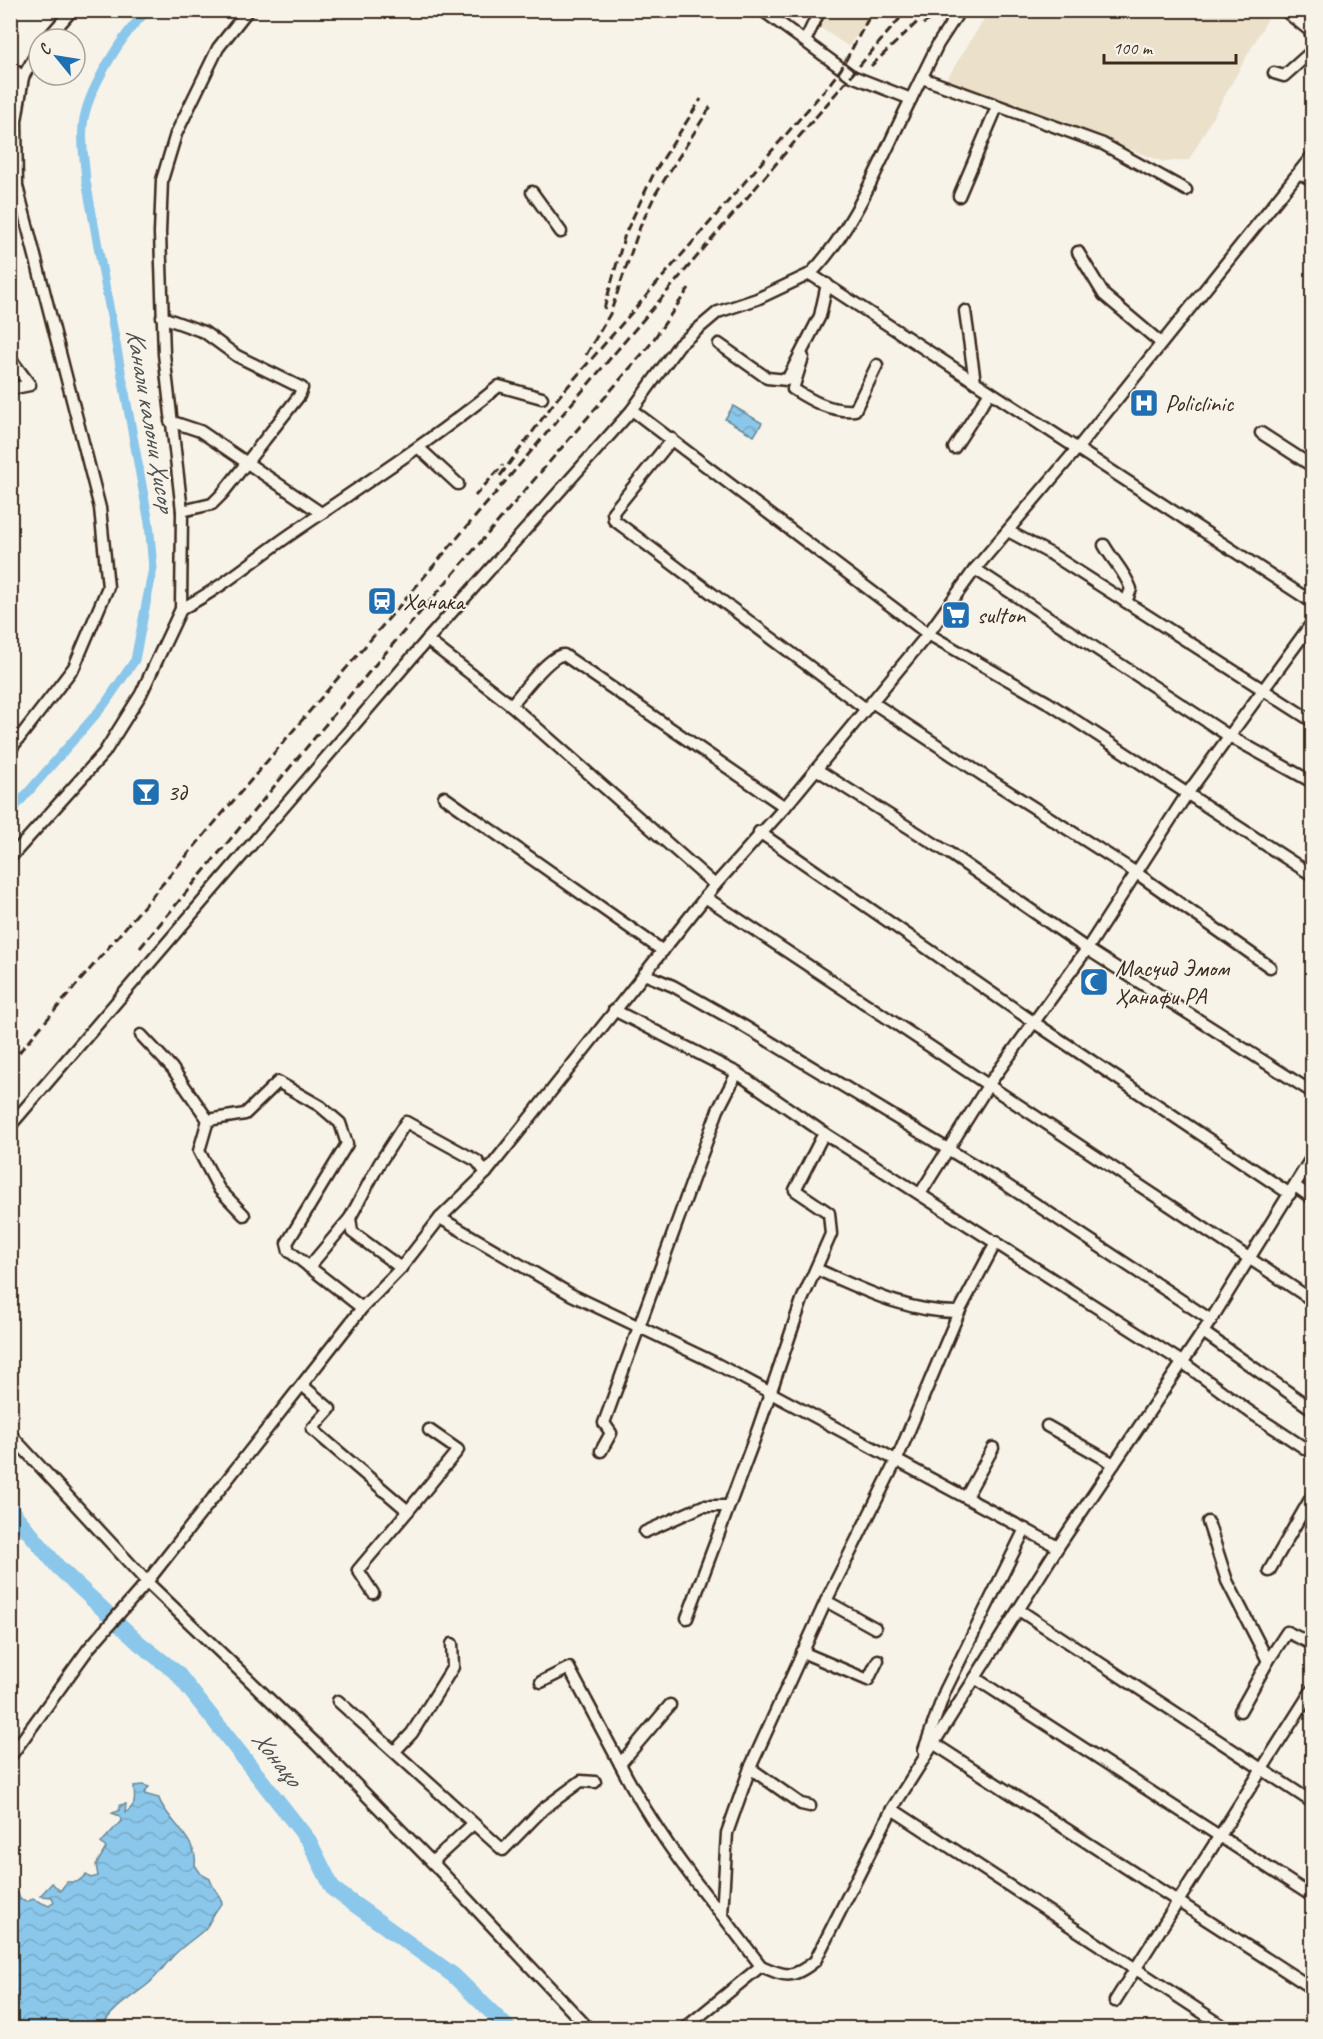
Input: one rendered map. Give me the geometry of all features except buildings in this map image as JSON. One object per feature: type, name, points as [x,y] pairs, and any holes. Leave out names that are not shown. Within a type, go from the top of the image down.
[{"type":"street","points":[[57,27],[72,10]]},
{"type":"street","points":[[10,858],[104,753],[141,694],[181,609],[182,511],[170,421],[162,317],[160,233],[162,180],[176,134],[218,48],[248,10]]},
{"type":"street","points":[[762,10],[852,76],[910,99]]},
{"type":"street","points":[[805,41],[820,10]]},
{"type":"street","points":[[10,1126],[427,640],[632,410],[679,345],[718,312],[757,299],[810,274],[826,258],[842,236],[938,44],[960,10]]},
{"type":"street","points":[[1284,10],[1309,30],[1312,36]]},
{"type":"street","points":[[1274,73],[1284,76],[1312,51]]},
{"type":"street","points":[[10,67],[23,77]]},
{"type":"street","points":[[10,750],[74,667],[108,587],[100,508],[14,187],[16,121],[23,77],[27,70]]},
{"type":"street","points":[[922,78],[1103,144],[1186,190]]},
{"type":"street","points":[[959,196],[997,107]]},
{"type":"street","points":[[10,1757],[89,1648],[147,1582],[362,1308],[401,1268],[440,1218],[486,1173],[705,897],[759,832],[784,807],[928,634],[975,569],[1077,449],[1312,156]]},
{"type":"street","points":[[1299,173],[1312,180]]},
{"type":"street","points":[[532,192],[561,232]]},
{"type":"street","points":[[1078,252],[1104,295],[1161,344]]},
{"type":"street","points":[[810,274],[1312,602]]},
{"type":"street","points":[[719,344],[767,378],[787,380],[820,316],[827,284]]},
{"type":"street","points":[[965,311],[975,382]]},
{"type":"street","points":[[162,317],[204,332],[237,356],[302,388],[299,396],[212,504],[182,511]]},
{"type":"street","points":[[801,351],[804,360],[793,389],[819,404],[844,411],[855,410],[877,365]]},
{"type":"street","points":[[10,358],[30,385],[10,389]]},
{"type":"street","points":[[181,609],[203,598],[321,513],[419,448],[499,386],[542,398]]},
{"type":"street","points":[[954,448],[990,392]]},
{"type":"street","points":[[632,410],[928,634],[1047,702],[1312,875]]},
{"type":"street","points":[[170,421],[200,431],[244,463],[321,513]]},
{"type":"street","points":[[1261,433],[1312,466]]},
{"type":"street","points":[[672,439],[613,512],[614,520],[869,705],[1135,872],[1270,967]]},
{"type":"street","points":[[419,448],[458,484]]},
{"type":"street","points":[[1008,531],[1126,602],[1312,720]]},
{"type":"street","points":[[1104,545],[1112,560],[1126,575],[1131,589],[1126,602]]},
{"type":"street","points":[[975,569],[1229,736],[1312,782]]},
{"type":"street","points":[[920,1194],[989,1084],[1032,1021],[1088,949],[1135,872],[1187,794],[1312,623]]},
{"type":"street","points":[[427,640],[510,705],[715,885]]},
{"type":"street","points":[[510,705],[557,655],[564,655],[784,807]]},
{"type":"street","points":[[816,769],[949,853],[1088,949],[1312,1092]]},
{"type":"street","points":[[444,797],[663,951]]},
{"type":"street","points":[[759,832],[1032,1021],[1293,1190],[1312,1198]]},
{"type":"street","points":[[705,897],[1312,1300]]},
{"type":"street","points":[[644,974],[742,1025],[949,1149],[1211,1320]]},
{"type":"street","points":[[614,1010],[737,1073],[824,1133],[1182,1362],[1250,1413],[1312,1453]]},
{"type":"street","points":[[141,1035],[172,1068],[208,1120],[200,1151],[219,1189],[243,1215]]},
{"type":"street","points":[[601,1451],[611,1433],[604,1423],[637,1326],[718,1110],[737,1073]]},
{"type":"street","points":[[208,1120],[245,1114],[278,1082],[320,1106],[340,1123],[347,1144],[287,1244],[289,1251],[362,1308]]},
{"type":"street","points":[[309,1266],[350,1218],[379,1164],[406,1122],[477,1161],[486,1173]]},
{"type":"street","points":[[687,1618],[801,1300],[831,1234],[831,1217],[823,1208],[795,1190],[824,1133]]},
{"type":"street","points":[[541,1682],[569,1668],[640,1805],[682,1868],[761,1966],[782,1976],[800,1974],[815,1961],[892,1809],[933,1743],[1058,1547],[1211,1320],[1312,1157]]},
{"type":"street","points":[[350,1218],[352,1232],[401,1268]]},
{"type":"street","points":[[440,1218],[572,1295],[713,1362],[1058,1547]]},
{"type":"street","points":[[722,1915],[727,1833],[750,1768],[826,1601],[897,1459],[960,1312],[996,1242]]},
{"type":"street","points":[[816,1269],[911,1307],[930,1312],[960,1312]]},
{"type":"street","points":[[1203,1332],[1312,1409]]},
{"type":"street","points":[[302,1385],[330,1409],[312,1429],[408,1511]]},
{"type":"street","points":[[1047,1426],[1114,1464]]},
{"type":"street","points":[[373,1593],[358,1570],[458,1450],[429,1430]]},
{"type":"street","points":[[10,1434],[147,1582],[315,1743],[432,1862],[588,2028]]},
{"type":"street","points":[[966,1497],[993,1448]]},
{"type":"street","points":[[1269,1571],[1312,1496]]},
{"type":"street","points":[[645,1532],[703,1506],[727,1506]]},
{"type":"street","points":[[1208,1522],[1227,1581],[1268,1661]]},
{"type":"street","points":[[917,1769],[945,1691],[1025,1529]]},
{"type":"street","points":[[826,1601],[875,1628]]},
{"type":"street","points":[[1019,1610],[1312,1803]]},
{"type":"street","points":[[1240,1711],[1287,1632],[1312,1644]]},
{"type":"street","points":[[395,1751],[412,1733],[453,1667],[452,1644]]},
{"type":"street","points":[[802,1652],[867,1680],[878,1660]]},
{"type":"street","points":[[975,1678],[1312,1896]]},
{"type":"street","points":[[1115,2001],[1261,1770],[1308,1709],[1312,1690]]},
{"type":"street","points":[[338,1701],[503,1850],[543,1809],[581,1781],[595,1782]]},
{"type":"street","points":[[620,1764],[670,1705]]},
{"type":"street","points":[[933,1743],[1312,1988]]},
{"type":"street","points":[[750,1768],[801,1804],[810,1806]]},
{"type":"street","points":[[892,1809],[1226,2028]]},
{"type":"street","points":[[432,1862],[473,1824]]},
{"type":"street","points":[[685,2028],[761,1966]]},
{"type":"shaded area","points":[[815,10],[878,11],[848,46],[819,27]]},
{"type":"shaded area","points":[[989,11],[1272,11],[1189,160],[1164,162],[946,80]]},
{"type":"water","points":[[733,406],[762,423],[754,436],[725,419]]},
{"type":"water","points":[[134,1786],[149,1787],[144,1794],[159,1798],[167,1813],[187,1838],[195,1856],[195,1865],[201,1874],[210,1879],[222,1904],[204,1930],[175,1954],[151,1981],[116,2009],[101,2028],[11,2028],[11,1894],[18,1893],[20,1899],[26,1902],[33,1899],[49,1906],[54,1902],[52,1897],[40,1896],[52,1883],[60,1891],[67,1882],[77,1882],[86,1875],[91,1878],[98,1876],[96,1865],[106,1848],[101,1843],[121,1821],[120,1816],[112,1813],[119,1811],[120,1805],[126,1804],[125,1813],[129,1810],[134,1801]]},
{"type":"waterway","name":"Канали калони Ҳисор","points":[[10,813],[104,705],[135,660],[153,568],[149,523],[86,181],[82,140],[85,113],[98,81],[128,32],[149,10]]},
{"type":"waterway","name":"Хонақо","points":[[10,1509],[58,1567],[139,1643],[177,1673],[309,1841],[333,1889],[453,1975],[508,2028]]},
{"type":"railway","points":[[500,476],[556,400],[828,86],[841,69],[873,10]]},
{"type":"railway","points":[[10,1063],[907,10]]},
{"type":"railway","points":[[871,66],[930,10]]},
{"type":"railway","points":[[923,24],[947,10]]},
{"type":"railway","points":[[604,309],[625,234],[654,173],[701,99]]},
{"type":"railway","points":[[586,355],[610,314],[640,227],[656,193],[711,106]]},
{"type":"railway","points":[[140,948],[375,665],[649,346],[689,288]]},
{"type":"railway","points":[[475,496],[503,465]]},
{"type":"place","name":"Policlinic","points":[[1144,403]]},
{"type":"place","name":"Ханака","points":[[382,601]]},
{"type":"place","name":"sulton","points":[[956,615]]},
{"type":"place","name":"3д","points":[[146,792]]},
{"type":"place","name":"Масҷид Эмом Ҳанафи РА","points":[[1094,982]]}]
